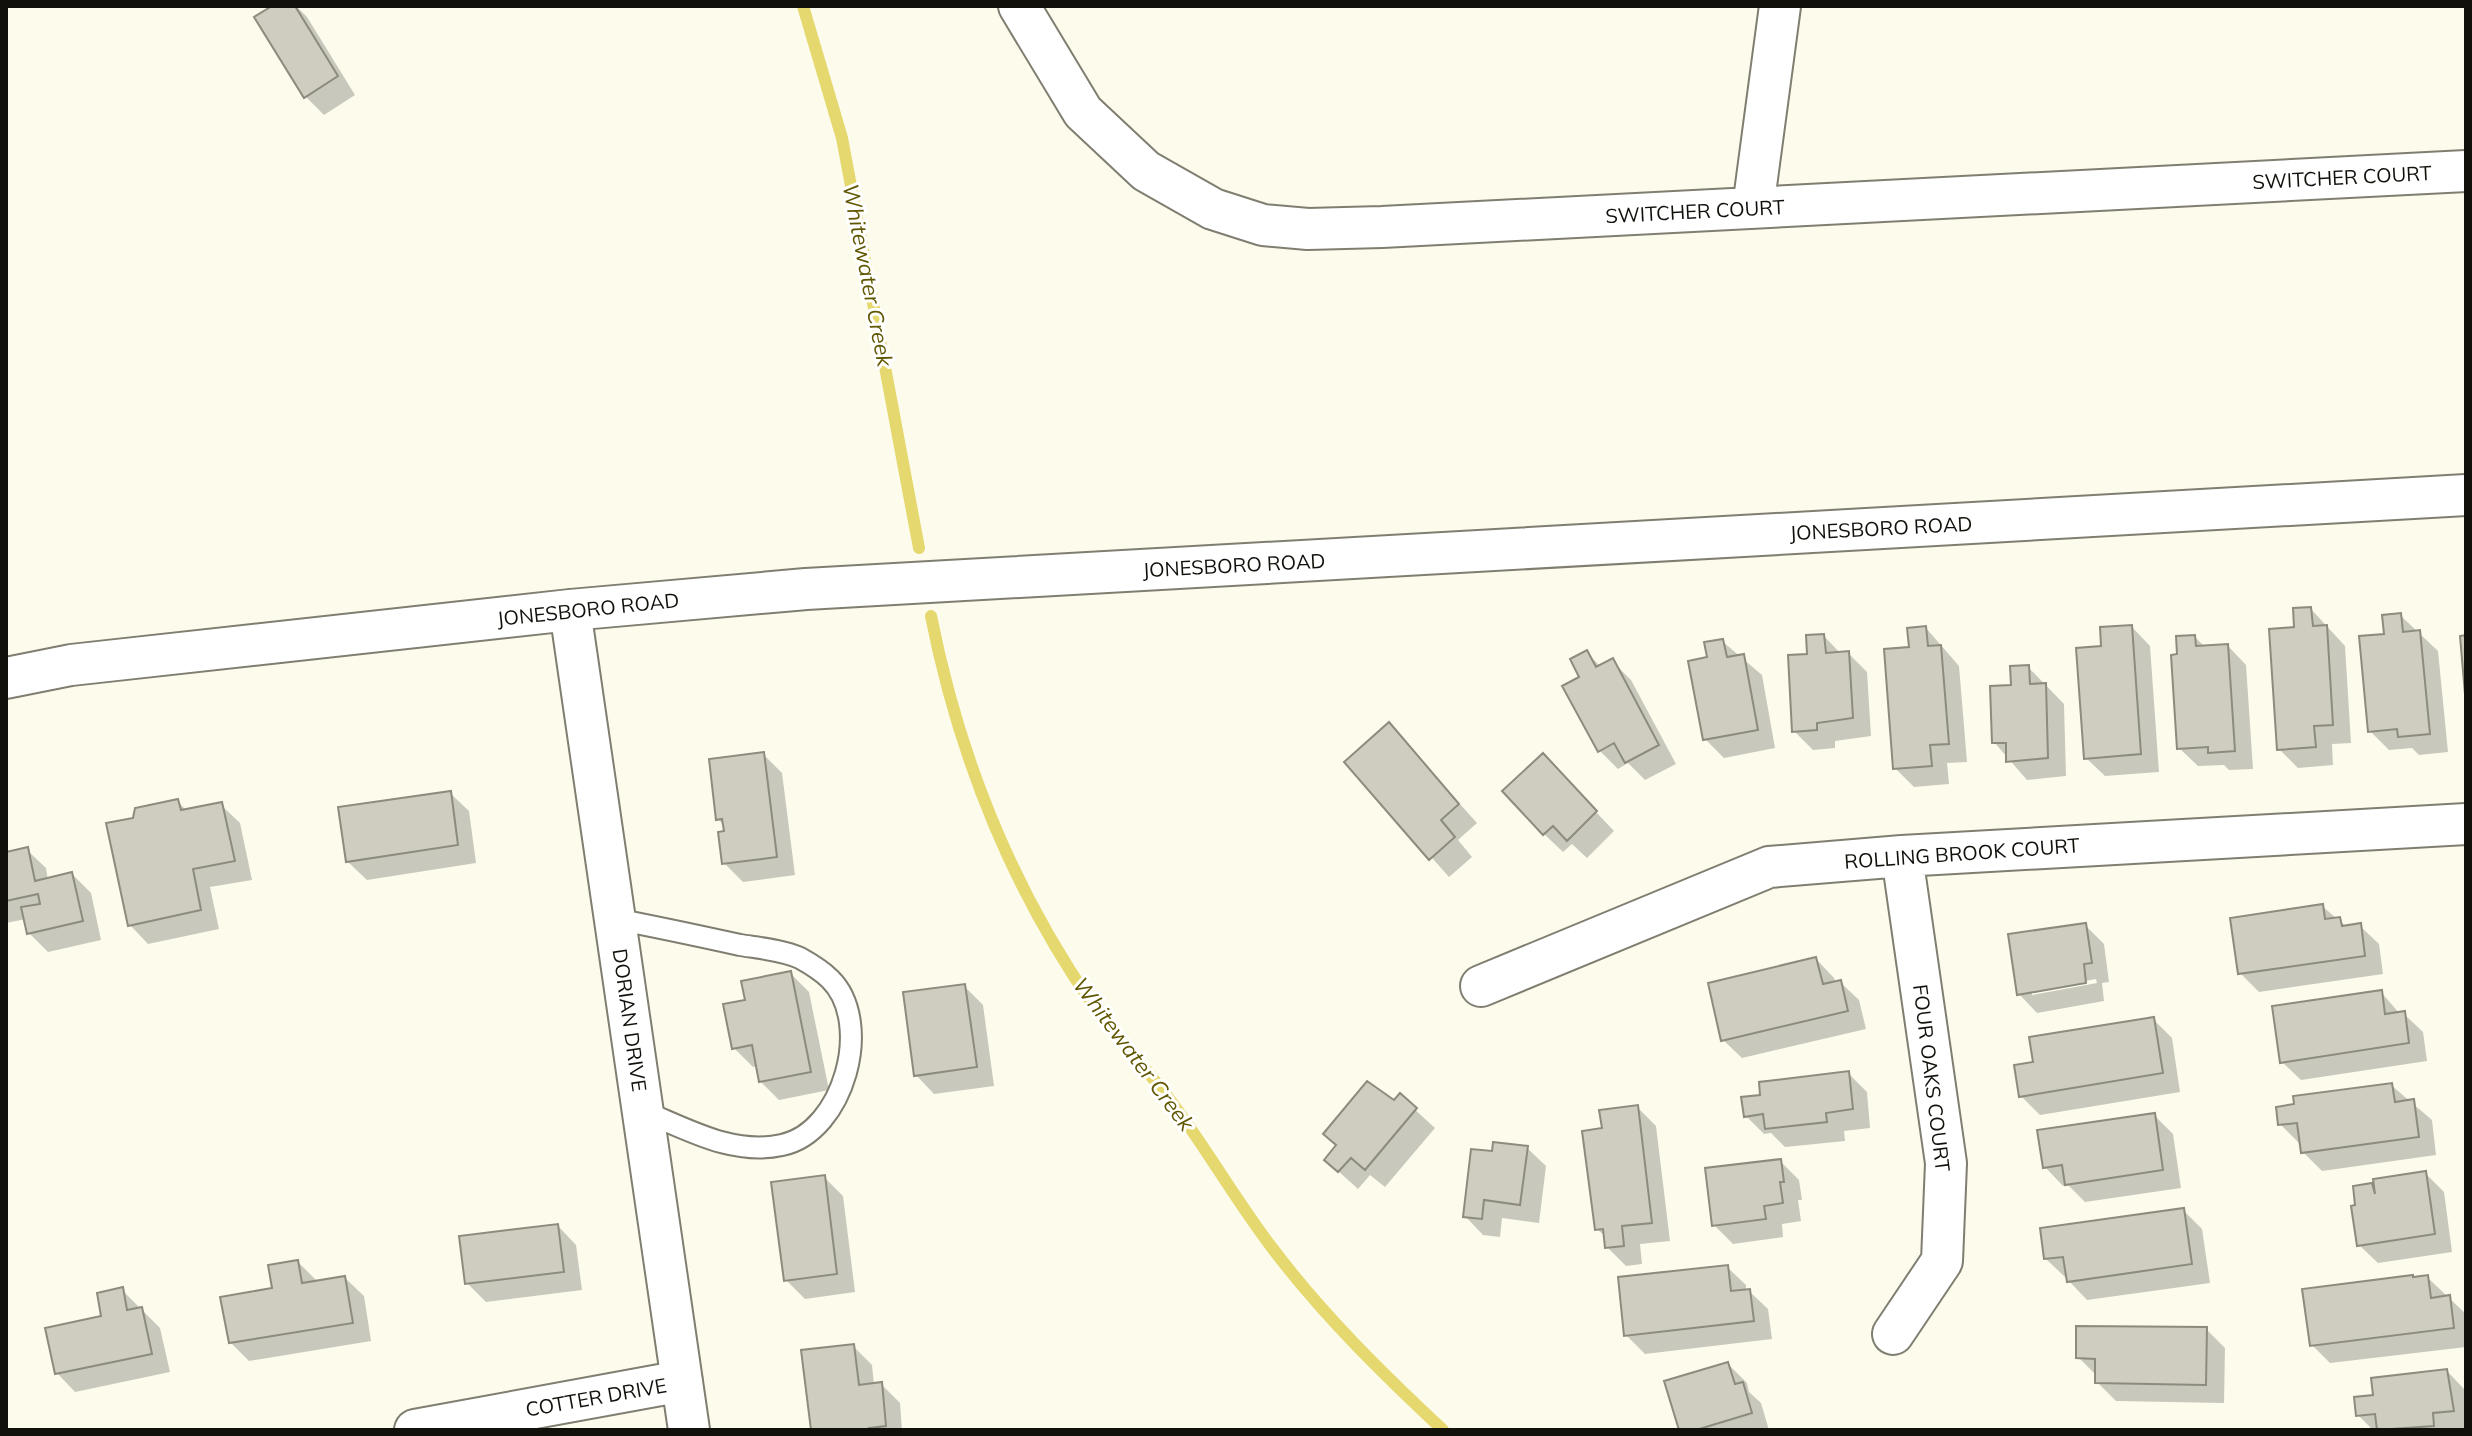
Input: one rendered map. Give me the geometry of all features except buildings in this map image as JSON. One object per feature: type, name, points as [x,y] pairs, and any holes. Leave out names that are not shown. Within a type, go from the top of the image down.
[{"type":"street","name":"SWITCHER COURT","points":[[1019,6],[1083,112],[1146,171],[1213,209],[1263,225],[1308,229],[1382,227],[2466,171]]},
{"type":"street","points":[[1753,208],[1780,6]]},
{"type":"street","name":"JONESBORO ROAD","points":[[6,678],[71,665],[570,610],[806,589],[2466,495]]},
{"type":"street","name":"DORIAN DRIVE","points":[[570,610],[689,1430]]},
{"type":"street","name":"ROLLING BROOK COURT","points":[[1481,986],[1769,867],[1902,856],[2466,824]]},
{"type":"street","name":"FOUR OAKS COURT","points":[[1893,1334],[1942,1261],[1946,1163],[1902,856]]},
{"type":"street","name":"COTTER DRIVE","points":[[415,1430],[682,1381]]},
{"type":"lane","points":[[615,919],[800,958],[830,979],[845,999],[850,1038],[847,1073],[835,1103],[816,1126],[786,1145],[737,1147],[643,1111]]},
{"type":"waterway","name":"Whitewater Creek","points":[[803,6],[842,138],[919,548]]},
{"type":"waterway","name":"Whitewater Creek","points":[[931,616],[973,770],[1013,867],[1064,960],[1093,1005],[1173,1104],[1292,1273],[1354,1343],[1443,1430]]}]
